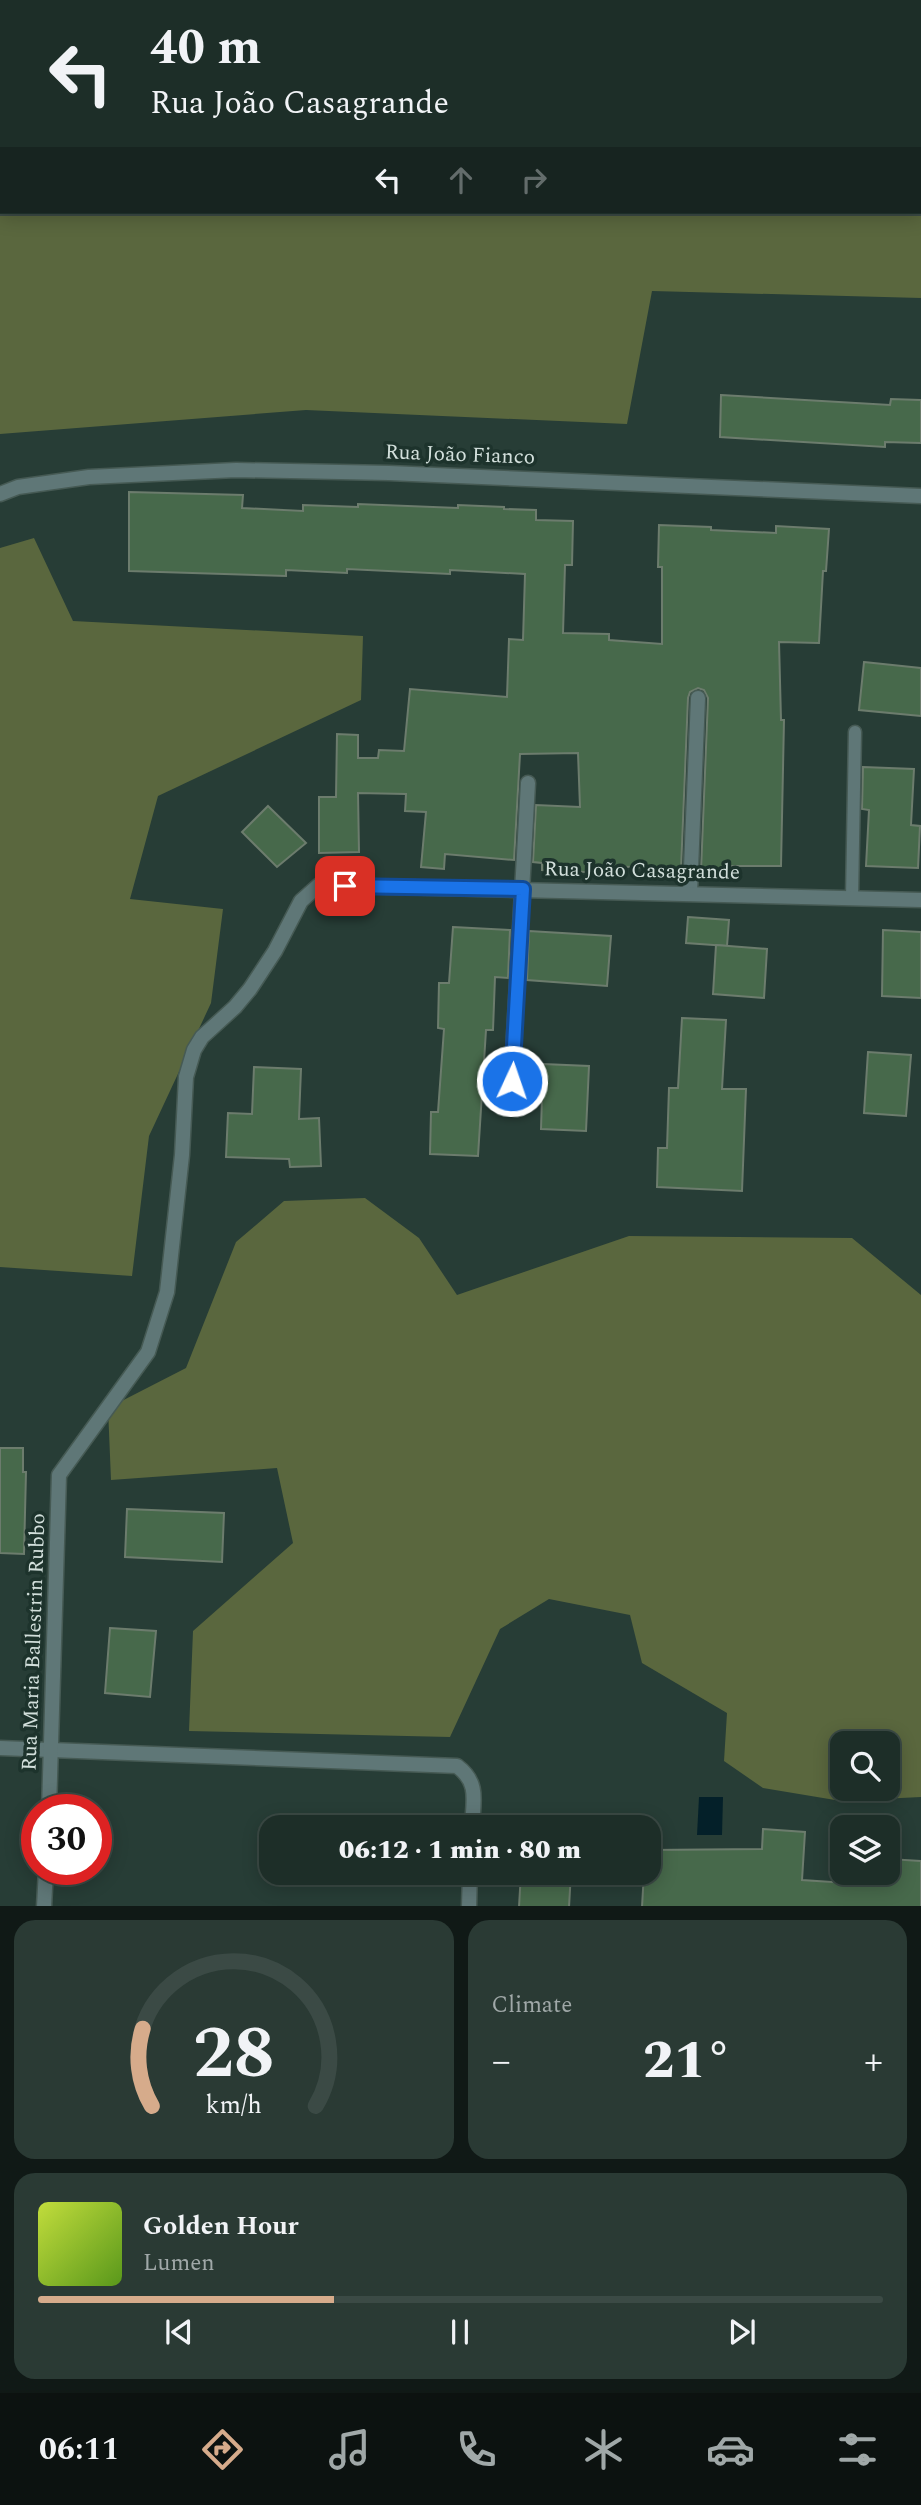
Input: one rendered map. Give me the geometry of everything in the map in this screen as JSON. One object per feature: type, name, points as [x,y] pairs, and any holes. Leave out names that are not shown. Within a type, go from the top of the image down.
[{"type":"street","name":"Rua João Fianco","points":[[0,494],[18,487],[89,477],[236,470],[389,473],[921,496]]},
{"type":"street","points":[[690,893],[698,698]]},
{"type":"street","points":[[510,1108],[528,783]]},
{"type":"street","name":"Rua João Casagrande","points":[[60,1475],[149,1352],[167,1292],[182,1155],[186,1077],[194,1050],[202,1037],[235,1007],[250,989],[275,951],[301,901],[319,885],[921,900]]},
{"type":"street","name":"Rua Maria Ballestrin Rubbo","points":[[50,1794],[60,1475]]},
{"type":"street","points":[[0,1748],[457,1766],[470,1775],[474,1788],[473,1815]]},
{"type":"street","points":[[44,1906],[45,1885]]},
{"type":"street","points":[[469,1906],[470,1885]]},
{"type":"lane","points":[[852,898],[855,732]]},
{"type":"green space","points":[[0,214],[921,214],[921,298],[652,291],[627,424],[306,410],[0,434]]},
{"type":"green space","points":[[34,538],[73,621],[363,636],[361,700],[158,796],[130,899],[223,909],[211,1003],[149,1136],[132,1276],[0,1267],[0,548]]},
{"type":"green space","points":[[365,1198],[419,1238],[457,1295],[629,1236],[852,1238],[921,1295],[921,1797],[900,1798],[900,1731],[830,1731],[830,1799],[763,1788],[724,1761],[727,1713],[642,1663],[630,1615],[549,1599],[500,1629],[450,1737],[189,1731],[193,1631],[293,1543],[277,1468],[111,1480],[108,1408],[186,1368],[236,1242],[284,1201]]},
{"type":"water","points":[[699,1797],[723,1797],[722,1835],[697,1835]]},
{"type":"building","points":[[721,395],[890,405],[891,399],[921,400],[921,443],[885,442],[885,447],[720,437]]},
{"type":"building","points":[[129,492],[243,495],[242,508],[303,511],[303,505],[358,507],[358,504],[458,508],[458,505],[536,510],[536,520],[573,521],[572,565],[565,565],[563,633],[609,634],[609,640],[662,644],[659,525],[776,533],[776,526],[829,529],[826,571],[823,571],[819,643],[779,642],[781,720],[784,720],[781,866],[731,866],[731,871],[701,871],[708,698],[704,690],[698,688],[690,692],[688,698],[681,869],[608,866],[607,873],[542,870],[542,863],[533,862],[536,805],[580,807],[578,753],[520,754],[514,860],[445,854],[444,869],[421,867],[426,812],[405,811],[406,794],[358,793],[359,852],[319,853],[319,797],[336,797],[337,734],[358,735],[358,758],[378,758],[379,750],[404,751],[410,689],[507,697],[509,639],[523,640],[525,574],[450,570],[450,574],[347,569],[347,573],[286,570],[286,576],[129,571]]},
{"type":"building","points":[[864,662],[921,668],[921,716],[859,710]]},
{"type":"building","points":[[863,767],[914,769],[911,825],[920,826],[918,868],[866,866],[869,810],[862,809]]},
{"type":"building","points":[[268,806],[306,843],[277,867],[242,832]]},
{"type":"building","points":[[688,917],[729,920],[727,946],[686,943]]},
{"type":"building","points":[[453,927],[510,930],[508,978],[495,977],[493,1030],[486,1030],[478,1156],[430,1154],[431,1112],[438,1112],[444,1029],[438,1028],[439,983],[449,983]]},
{"type":"building","points":[[883,930],[921,932],[921,998],[882,996]]},
{"type":"building","points":[[529,931],[611,936],[607,986],[527,980]]},
{"type":"building","points":[[716,945],[767,949],[764,998],[713,994]]},
{"type":"building","points":[[682,1018],[726,1020],[722,1089],[746,1089],[742,1191],[657,1187],[658,1148],[667,1148],[669,1088],[678,1088]]},
{"type":"building","points":[[868,1052],[911,1055],[906,1116],[864,1113]]},
{"type":"building","points":[[543,1064],[589,1066],[586,1131],[541,1129]]},
{"type":"building","points":[[254,1067],[301,1069],[299,1119],[319,1118],[321,1166],[290,1167],[289,1159],[226,1157],[228,1113],[252,1114]]},
{"type":"building","points":[[0,1448],[23,1448],[23,1472],[26,1472],[24,1554],[0,1553]]},
{"type":"building","points":[[127,1509],[224,1513],[222,1562],[125,1557]]},
{"type":"building","points":[[110,1628],[156,1631],[150,1697],[105,1693]]},
{"type":"building","points":[[763,1829],[805,1832],[802,1880],[830,1882],[830,1885],[900,1885],[900,1860],[921,1861],[921,1906],[642,1906],[643,1885],[661,1885],[661,1850],[762,1849]]},
{"type":"building","points":[[520,1885],[570,1885],[569,1906],[519,1906]]},
{"type":"route","points":[[345,886],[523,889],[512,1081]]}]
